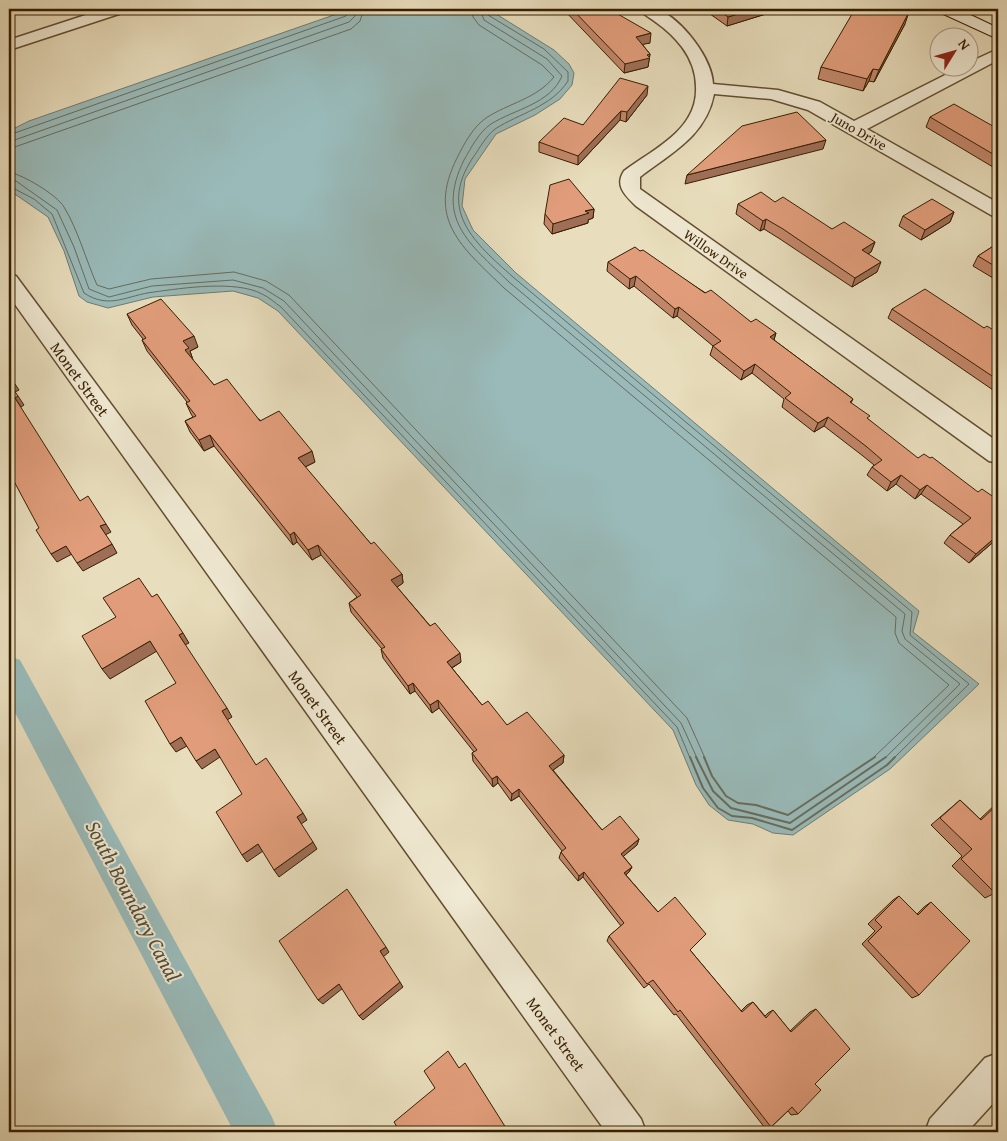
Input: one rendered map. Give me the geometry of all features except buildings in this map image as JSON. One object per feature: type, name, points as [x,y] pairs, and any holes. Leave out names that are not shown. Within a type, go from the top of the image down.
[{"type":"main road","points":[[945,9],[998,34]]},
{"type":"street","points":[[9,45],[119,9]]},
{"type":"street","name":"Willow Drive","points":[[647,9],[666,21],[684,38],[696,54],[704,73],[706,88],[702,107],[690,130],[677,142],[631,175],[630,190],[643,202],[998,454]]},
{"type":"street","points":[[855,128],[998,54]]},
{"type":"street","name":"Juno Drive","points":[[706,88],[750,91],[792,99],[814,106],[998,211]]},
{"type":"street","name":"Monet Street","points":[[9,282],[628,1132]]},
{"type":"street","points":[[943,1132],[998,1071]]},
{"type":"water","points":[[351,9],[488,9],[554,50],[569,64],[574,73],[572,85],[560,99],[535,115],[496,134],[465,179],[462,206],[473,230],[516,273],[919,611],[913,632],[979,684],[890,769],[793,835],[773,833],[753,824],[728,820],[709,805],[696,785],[673,730],[278,311],[258,298],[233,291],[153,297],[108,308],[87,302],[79,296],[64,251],[48,217],[9,190],[9,131],[29,121]]},
{"type":"waterway","name":"South Boundary Canal","points":[[9,670],[257,1132]]}]
